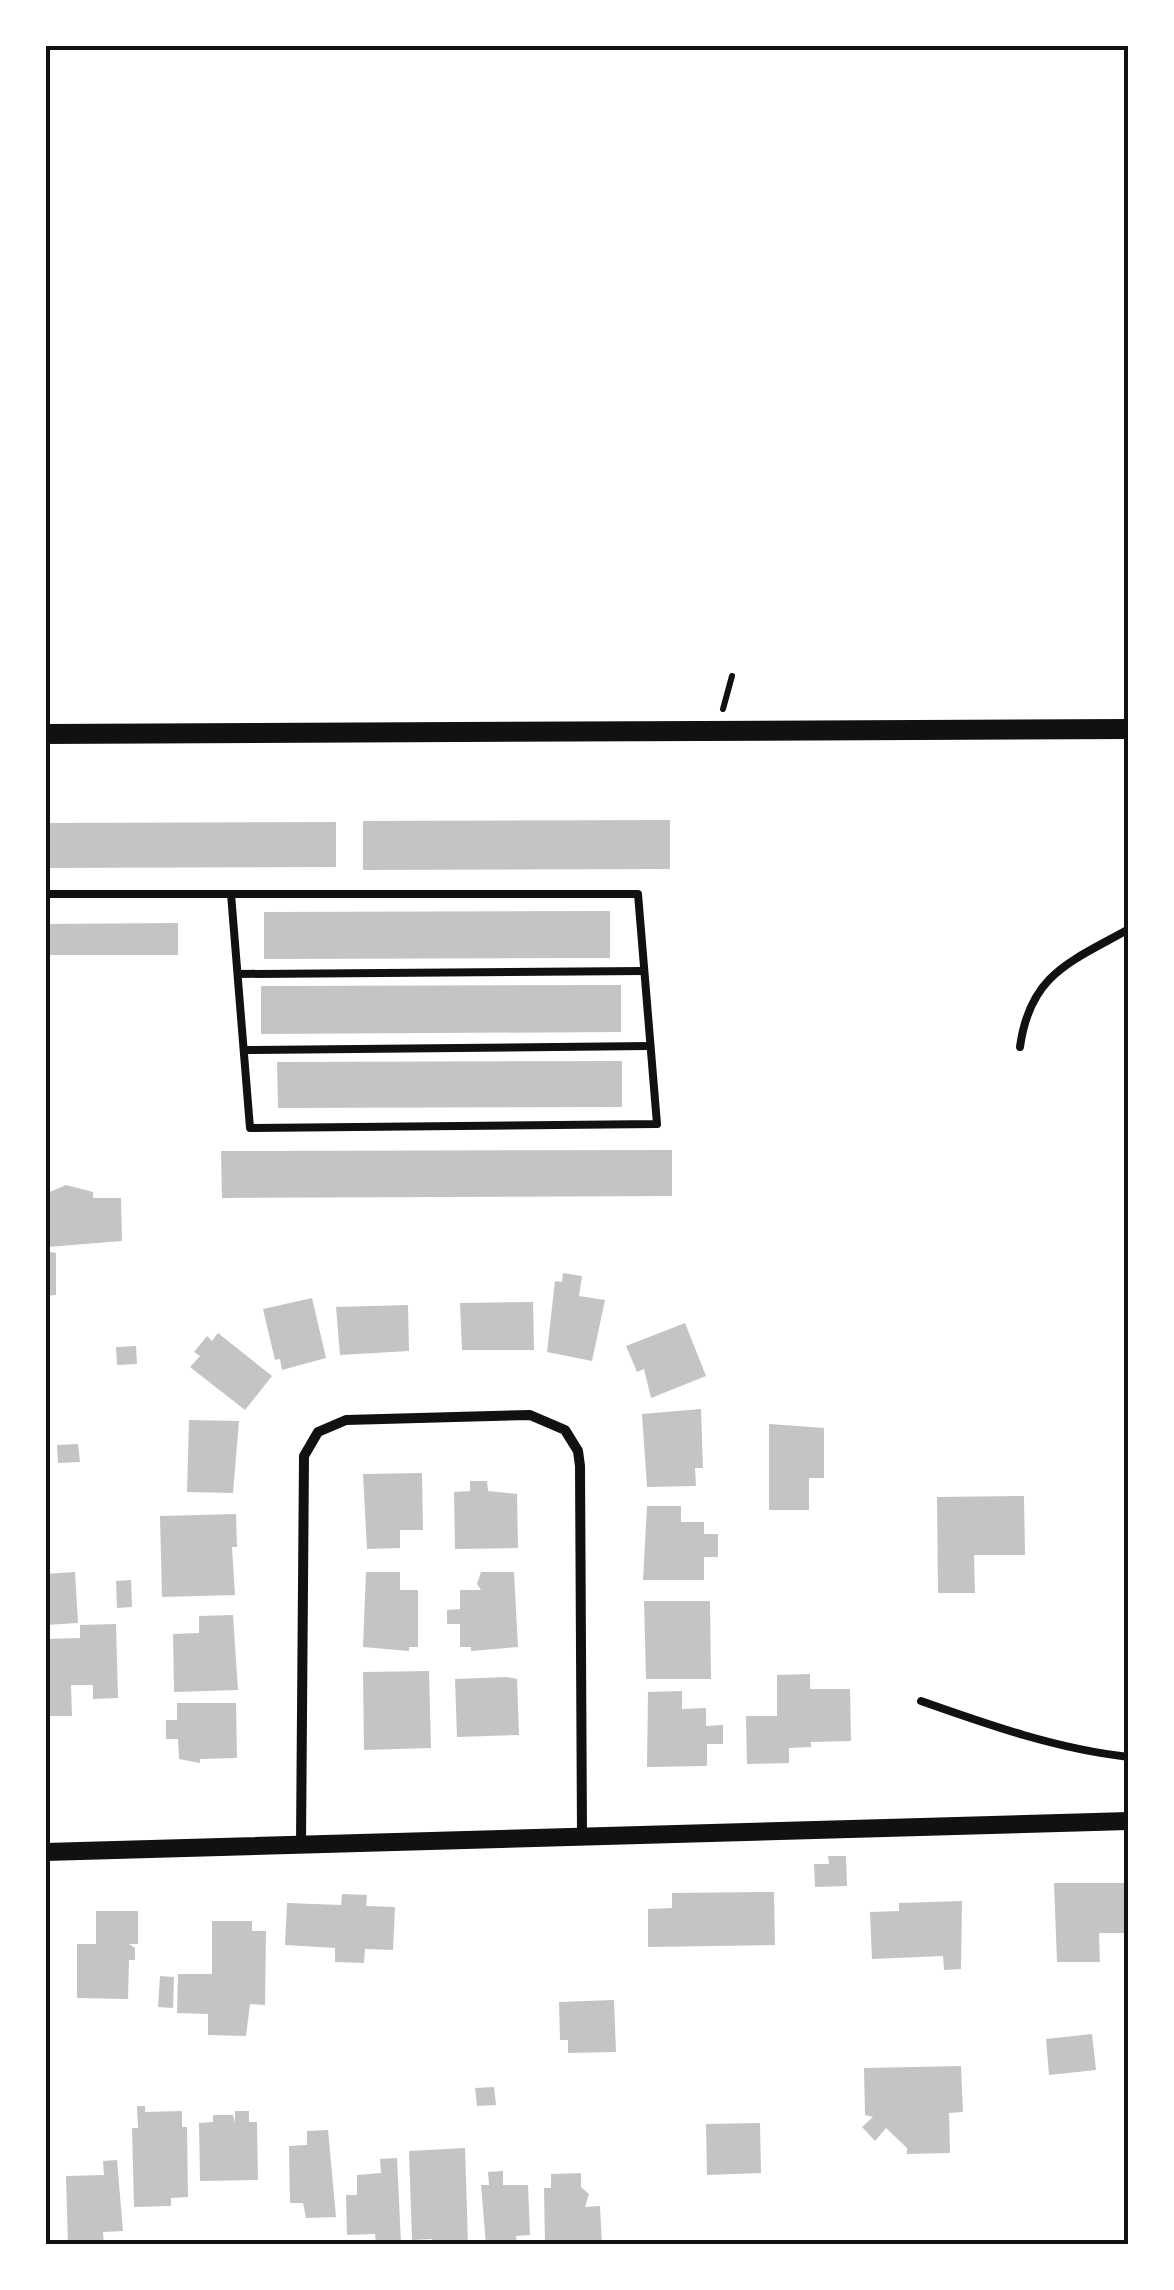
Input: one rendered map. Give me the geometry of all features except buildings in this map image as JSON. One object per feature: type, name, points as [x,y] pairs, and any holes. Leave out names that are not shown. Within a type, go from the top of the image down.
[{"type":"main road","points":[[45,734],[1129,728]]},
{"type":"street","points":[[301,1844],[302,1472],[310,1442],[329,1424],[365,1419],[530,1415],[565,1430],[578,1451],[582,1834]]},
{"type":"street","points":[[45,1852],[1129,1821]]},
{"type":"lane","points":[[45,894],[231,894],[638,894],[656,1124],[250,1128],[231,894]]},
{"type":"lane","points":[[1020,1047],[1025,1011],[1045,982],[1129,929]]},
{"type":"lane","points":[[238,974],[644,971]]},
{"type":"lane","points":[[244,1050],[650,1046]]},
{"type":"lane","points":[[921,1700],[993,1727],[1088,1752],[1129,1757]]}]
